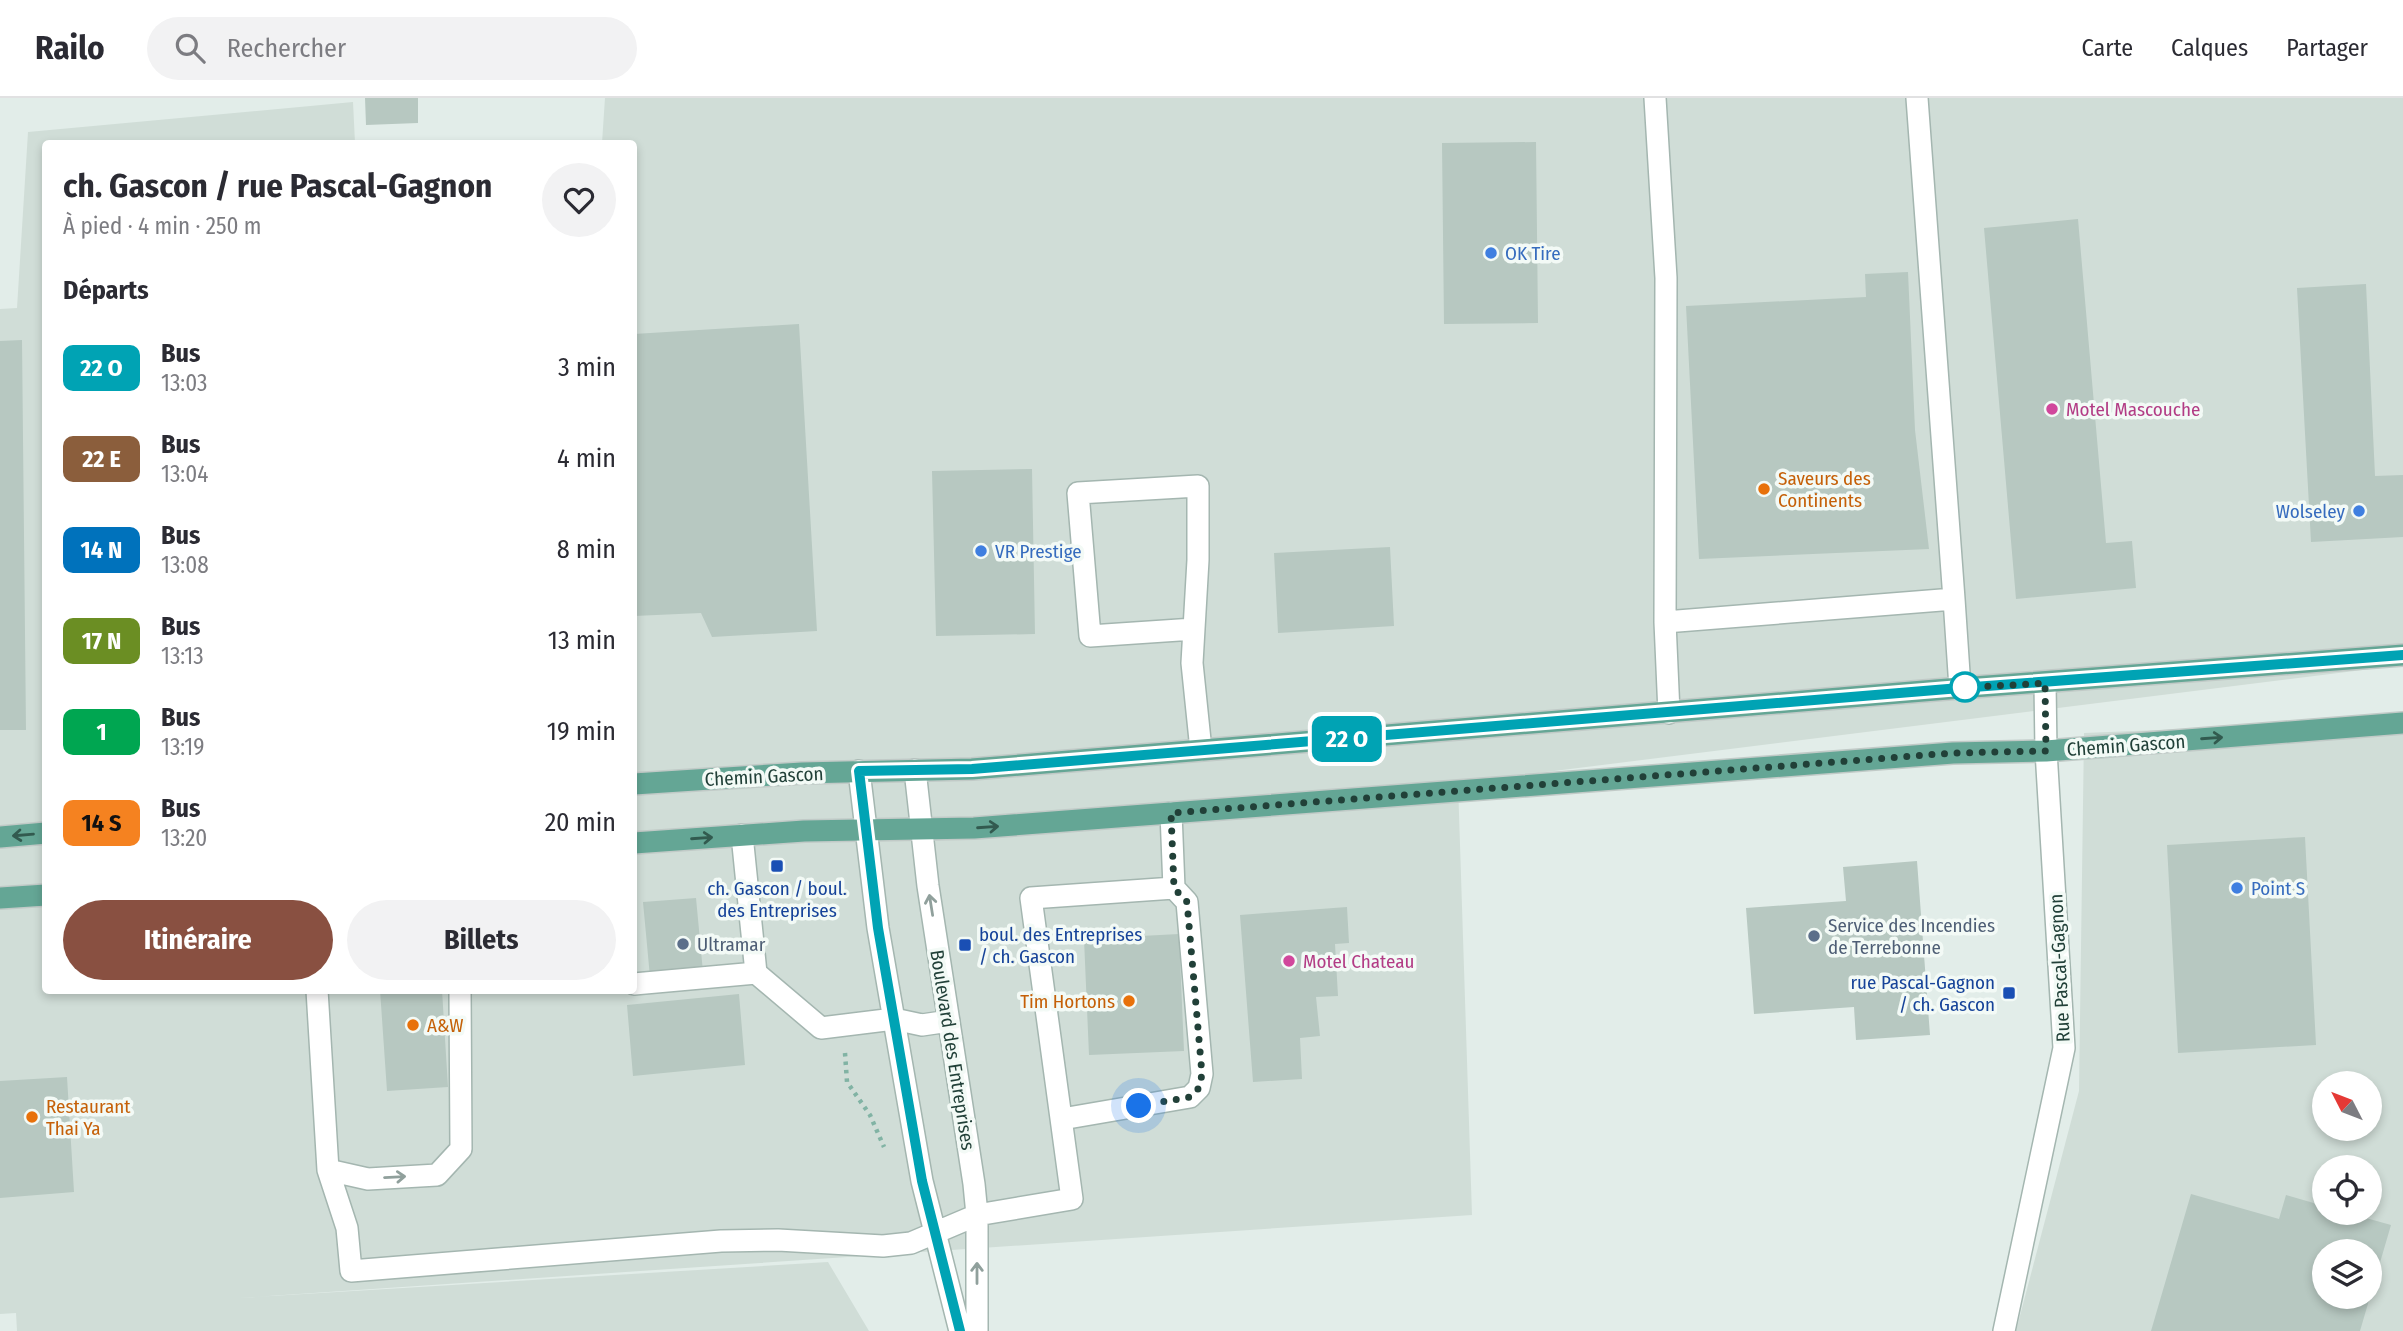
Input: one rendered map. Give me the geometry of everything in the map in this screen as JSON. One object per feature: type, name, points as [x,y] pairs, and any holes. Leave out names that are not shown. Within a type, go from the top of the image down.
[{"type":"main road","name":"Chemin Gascon","points":[[637,784],[859,771],[972,769],[1960,688],[2403,655]]},
{"type":"main road","name":"Chemin Gascon","points":[[637,843],[804,831],[920,830],[1171,813],[1953,753],[2046,751],[2403,723]]},
{"type":"main road","points":[[0,837],[42,833]]},
{"type":"main road","points":[[0,898],[42,895]]},
{"type":"street","points":[[1655,98],[1666,278],[1665,622],[1669,713]]},
{"type":"street","points":[[1917,98],[1960,688]]},
{"type":"street","points":[[1194,629],[1090,636],[1078,493],[1198,485],[1198,561],[1194,629],[1192,663],[1201,750]]},
{"type":"street","points":[[1665,622],[1954,599]]},
{"type":"street","name":"Rue Pascal-Gagnon","points":[[2004,1331],[2064,1048],[2046,751],[2045,683]]},
{"type":"street","name":"Boulevard des Entreprises","points":[[915,770],[920,830],[974,1184],[977,1215],[977,1331]]},
{"type":"street","points":[[859,771],[878,928],[922,1181],[960,1331]]},
{"type":"street","points":[[1062,1119],[1190,1097],[1199,1088],[1202,1074],[1187,902],[1174,888],[1171,813]]},
{"type":"street","points":[[742,835],[756,973],[821,1028],[894,1019],[922,1025],[949,1021]]},
{"type":"street","points":[[317,994],[328,1170],[347,1228],[352,1271],[721,1241],[778,1240],[900,1245],[977,1215],[1072,1199],[1031,898],[1174,888]]},
{"type":"street","points":[[637,984],[756,973]]},
{"type":"street","points":[[328,1170],[368,1179],[437,1175],[461,1149],[460,994]]},
{"type":"shaded area","points":[[605,98],[2403,98],[2403,665],[1458,783],[1472,1215],[239,1298],[828,1262],[869,1331],[17,1331],[16,1313],[0,1314],[0,309],[17,308],[28,132],[353,102],[355,140],[42,140],[42,994],[637,994],[637,140],[602,140]]},
{"type":"shaded area","points":[[2403,720],[2403,1331],[2016,1331],[2079,1091],[2084,733]]},
{"type":"building","points":[[365,98],[418,98],[418,123],[366,125]]},
{"type":"building","points":[[1536,142],[1538,323],[1444,324],[1442,143]]},
{"type":"building","points":[[2078,219],[2106,543],[2132,541],[2136,588],[2016,599],[1984,228]]},
{"type":"building","points":[[1908,272],[1915,430],[1929,549],[1699,559],[1686,306],[1866,297],[1865,274]]},
{"type":"building","points":[[2366,284],[2375,476],[2403,475],[2403,537],[2311,542],[2297,288]]},
{"type":"building","points":[[799,324],[817,631],[712,637],[701,613],[637,616],[637,334]]},
{"type":"building","points":[[22,340],[26,730],[0,730],[0,341]]},
{"type":"building","points":[[1032,469],[1035,634],[936,636],[932,471]]},
{"type":"building","points":[[1390,547],[1394,626],[1278,633],[1274,553]]},
{"type":"building","points":[[2305,837],[2316,1045],[2178,1053],[2167,845]]},
{"type":"building","points":[[1917,861],[1930,1035],[1856,1040],[1854,1007],[1754,1014],[1746,908],[1846,901],[1843,867]]},
{"type":"building","points":[[696,898],[703,972],[650,977],[643,902]]},
{"type":"building","points":[[1347,907],[1349,943],[1335,944],[1338,996],[1316,997],[1320,1036],[1300,1038],[1302,1079],[1253,1082],[1240,915]]},
{"type":"building","points":[[1179,934],[1184,1051],[1089,1055],[1084,939]]},
{"type":"building","points":[[380,994],[442,994],[448,1087],[387,1091]]},
{"type":"building","points":[[739,994],[745,1065],[633,1076],[627,1005]]},
{"type":"building","points":[[67,1077],[74,1192],[0,1198],[0,1081]]},
{"type":"building","points":[[2191,1194],[2279,1219],[2286,1195],[2312,1203],[2312,1225],[2382,1225],[2382,1222],[2391,1225],[2382,1256],[2382,1239],[2312,1239],[2312,1309],[2366,1309],[2360,1331],[2151,1331]]},
{"type":"bus line","points":[[960,1331],[922,1181],[878,928],[859,771],[972,769],[1960,688],[2403,655]]},
{"type":"place","name":"OK Tire","points":[[1491,253]]},
{"type":"place","name":"Motel Mascouche","points":[[2052,409]]},
{"type":"place","name":"Saveurs des Continents","points":[[1764,489]]},
{"type":"place","name":"Wolseley","points":[[2359,511]]},
{"type":"place","name":"VR Prestige","points":[[981,551]]},
{"type":"place","name":"ch. Gascon / boul. des Entreprises","points":[[777,866]]},
{"type":"place","name":"Point S","points":[[2237,888]]},
{"type":"place","name":"Service des Incendies de Terrebonne","points":[[1814,936]]},
{"type":"place","name":"Ultramar","points":[[683,944]]},
{"type":"place","name":"boul. des Entreprises / ch. Gascon","points":[[965,945]]},
{"type":"place","name":"Motel Chateau","points":[[1289,961]]},
{"type":"place","name":"rue Pascal-Gagnon / ch. Gascon","points":[[2009,993]]},
{"type":"place","name":"Tim Hortons","points":[[1129,1001]]},
{"type":"place","name":"A&W","points":[[413,1025]]},
{"type":"place","name":"Restaurant Thai Ya","points":[[32,1117]]},
{"type":"route","points":[[1139,1106],[1190,1097],[1199,1088],[1202,1074],[1187,902],[1174,888],[1171,813],[1953,753],[2046,751],[2045,683],[1960,688],[1965,687]]}]
